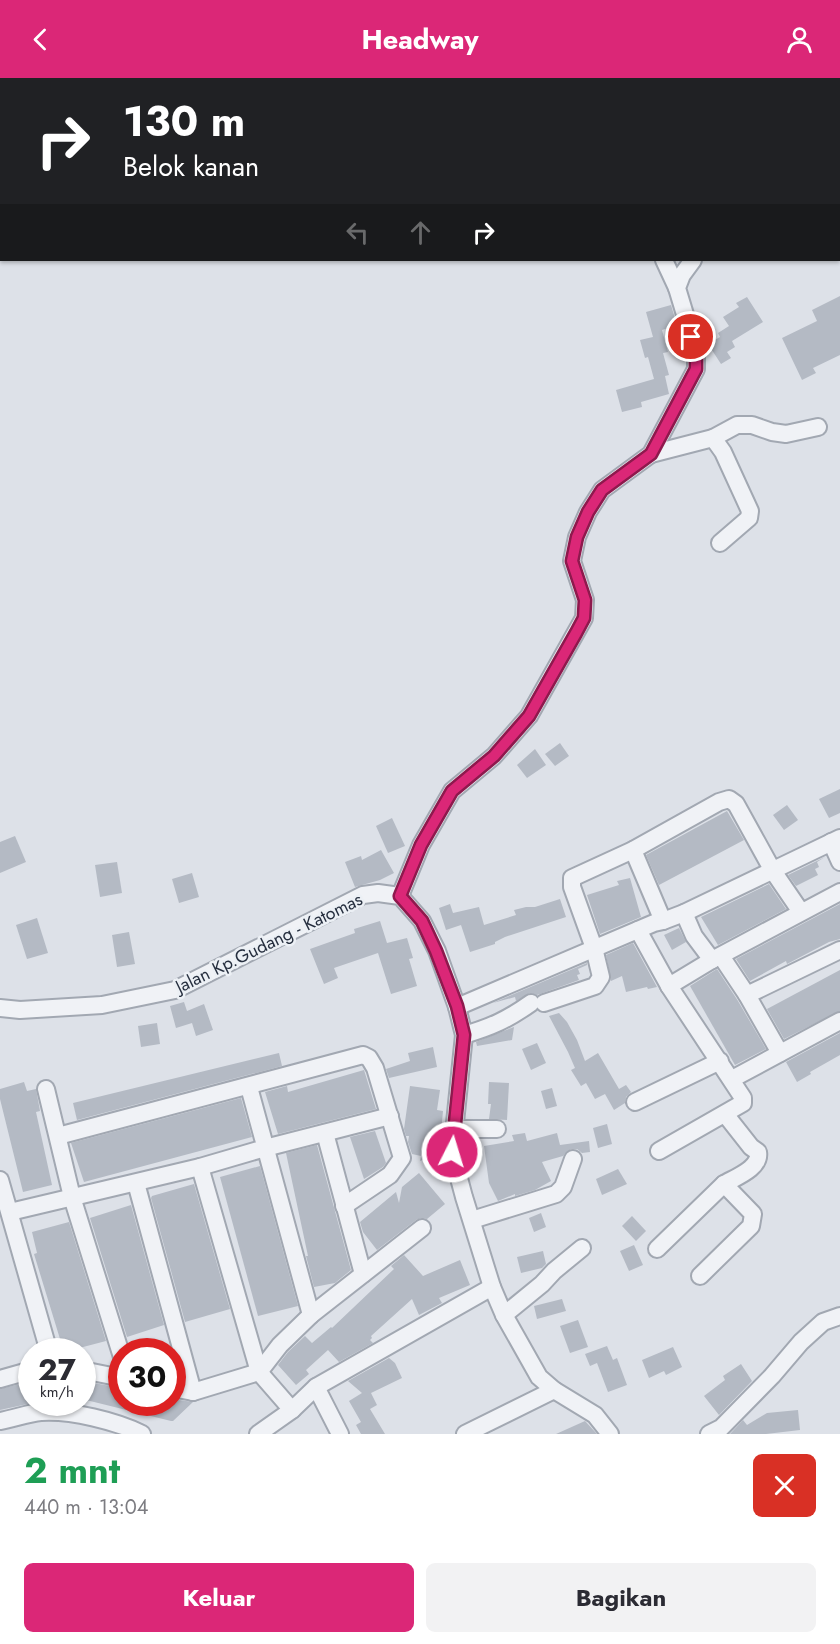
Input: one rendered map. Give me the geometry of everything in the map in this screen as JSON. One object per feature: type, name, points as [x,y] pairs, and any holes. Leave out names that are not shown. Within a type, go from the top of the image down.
[{"type":"street","points":[[651,454],[696,369],[696,351],[677,288],[664,261]]},
{"type":"street","points":[[677,288],[682,274],[692,261]]},
{"type":"street","points":[[610,1434],[595,1415],[554,1390],[539,1377],[504,1315],[492,1287],[452,1152],[464,1035],[457,1006],[436,951],[422,921],[400,896],[421,845],[452,791],[494,756],[529,716],[584,618],[585,600],[572,561],[577,537],[588,512],[602,490],[651,454],[713,438],[737,425],[752,425],[771,432],[786,434],[818,427]]},
{"type":"street","points":[[713,438],[723,452],[750,511],[749,518],[720,543]]},
{"type":"street","points":[[464,1035],[494,1026],[537,1003],[595,986],[601,977],[594,948],[572,887],[572,878],[633,850],[719,802],[729,799],[736,804],[773,871],[801,912]]},
{"type":"street","points":[[457,1006],[654,922],[684,913],[835,840],[840,862]]},
{"type":"street","points":[[633,850],[663,921]]},
{"type":"street","points":[[669,986],[716,958],[840,892]]},
{"type":"street","name":"Jalan Kp.Gudang - Katomas","points":[[0,1008],[20,1010],[102,1005],[175,990],[363,895],[378,893],[400,896]]},
{"type":"street","points":[[684,913],[694,936],[747,995],[780,1053]]},
{"type":"street","points":[[638,930],[669,986],[743,1098],[742,1103],[725,1114],[659,1151]]},
{"type":"street","points":[[747,995],[840,950]]},
{"type":"street","points":[[732,1079],[838,1026]]},
{"type":"street","points":[[58,1136],[363,1055],[369,1058],[375,1068],[402,1158],[390,1175],[344,1206]]},
{"type":"street","points":[[635,1102],[720,1061]]},
{"type":"street","points":[[249,1087],[311,1315]]},
{"type":"street","points":[[46,1089],[72,1197],[116,1338]]},
{"type":"street","points":[[657,1249],[724,1184],[756,1164],[759,1158],[758,1152],[751,1147],[725,1114]]},
{"type":"street","points":[[5,1207],[72,1197],[136,1183],[390,1116]]},
{"type":"street","points":[[454,1129],[497,1129]]},
{"type":"street","points":[[325,1133],[363,1274]]},
{"type":"street","points":[[472,1220],[556,1194],[563,1187],[573,1159]]},
{"type":"street","points":[[200,1167],[259,1372],[292,1410]]},
{"type":"street","points":[[0,1180],[5,1207],[45,1338]]},
{"type":"street","points":[[136,1183],[193,1392]]},
{"type":"street","points":[[700,1276],[751,1226],[753,1221],[753,1214],[724,1184]]},
{"type":"street","points":[[186,1391],[193,1392],[259,1372],[280,1345],[311,1315],[422,1228]]},
{"type":"street","points":[[504,1315],[543,1284],[554,1271],[582,1248]]},
{"type":"street","points":[[258,1434],[292,1410],[316,1388],[492,1287]]},
{"type":"street","points":[[709,1434],[721,1428],[772,1376],[801,1342],[824,1322],[840,1316]]},
{"type":"street","points":[[0,1379],[18,1374]]},
{"type":"street","points":[[316,1388],[340,1434]]},
{"type":"street","points":[[465,1434],[554,1390]]},
{"type":"street","points":[[3,1425],[40,1412],[50,1412],[94,1417],[142,1434]]},
{"type":"building","points":[[840,296],[840,355],[813,368],[816,373],[802,380],[782,338],[817,321],[812,310]]},
{"type":"building","points":[[747,297],[763,322],[732,341],[735,347],[727,352],[731,358],[721,364],[708,344],[720,337],[718,333],[729,326],[723,317],[739,307],[736,303]]},
{"type":"building","points":[[671,305],[677,325],[662,330],[668,352],[663,353],[669,375],[665,376],[669,394],[641,402],[642,407],[622,412],[616,390],[654,379],[640,340],[653,337],[646,312]]},
{"type":"building","points":[[560,743],[569,756],[555,766],[545,754]]},
{"type":"building","points":[[535,749],[546,765],[527,778],[517,765]]},
{"type":"building","points":[[840,789],[840,813],[829,818],[819,799]]},
{"type":"building","points":[[787,805],[798,820],[784,830],[773,815]]},
{"type":"building","points":[[727,811],[744,840],[659,885],[646,855]]},
{"type":"building","points":[[392,818],[405,846],[388,853],[376,826]]},
{"type":"building","points":[[15,836],[26,862],[0,873],[0,842]]},
{"type":"building","points":[[381,850],[394,873],[380,880],[355,887],[345,862],[361,856],[362,860]]},
{"type":"building","points":[[825,857],[817,862],[819,867],[815,869],[818,875],[796,886],[788,875]]},
{"type":"building","points":[[117,862],[122,893],[100,897],[95,865]]},
{"type":"building","points":[[192,873],[199,897],[179,903],[172,879]]},
{"type":"building","points":[[630,878],[641,917],[600,934],[587,895],[619,885],[617,881]]},
{"type":"building","points":[[769,884],[786,909],[718,945],[701,917]]},
{"type":"building","points":[[560,899],[566,917],[505,937],[495,944],[470,952],[461,925],[446,930],[439,908],[450,904],[453,913],[479,907],[484,925],[516,915],[514,910],[535,907]]},
{"type":"building","points":[[840,904],[840,939],[829,942],[787,964],[786,961],[750,981],[736,959]]},
{"type":"building","points":[[37,918],[48,953],[27,959],[16,925]]},
{"type":"building","points":[[380,921],[387,943],[407,938],[413,958],[409,959],[417,986],[391,994],[378,953],[334,968],[338,978],[324,984],[310,949],[355,933],[354,929]]},
{"type":"building","points":[[679,928],[686,942],[672,950],[664,935]]},
{"type":"building","points":[[129,932],[135,964],[117,967],[112,935]]},
{"type":"building","points":[[633,943],[657,987],[626,992],[622,976],[611,981],[606,955]]},
{"type":"building","points":[[587,963],[578,969],[579,980],[537,995],[530,993],[516,1001],[515,997],[493,1003]]},
{"type":"building","points":[[717,969],[766,1049],[735,1065],[690,986]]},
{"type":"building","points":[[840,970],[840,1011],[784,1039],[767,1009]]},
{"type":"building","points":[[184,1002],[187,1011],[204,1004],[213,1030],[196,1036],[192,1023],[176,1028],[170,1006]]},
{"type":"building","points":[[559,1013],[577,1040],[585,1061],[598,1053],[619,1089],[626,1085],[631,1092],[626,1097],[625,1103],[614,1110],[605,1094],[595,1099],[586,1083],[581,1086],[571,1070],[575,1068],[549,1016]]},
{"type":"building","points":[[157,1023],[160,1044],[141,1047],[138,1026]]},
{"type":"building","points":[[514,1027],[512,1040],[477,1046],[476,1042]]},
{"type":"building","points":[[840,1033],[840,1055],[797,1082],[786,1062]]},
{"type":"building","points":[[537,1043],[546,1063],[531,1070],[522,1049]]},
{"type":"building","points":[[433,1047],[437,1067],[389,1078],[386,1069],[410,1061],[408,1053]]},
{"type":"building","points":[[279,1053],[282,1066],[77,1120],[73,1103]]},
{"type":"building","points":[[364,1070],[376,1109],[278,1134],[265,1092],[287,1086],[288,1092]]},
{"type":"building","points":[[24,1082],[27,1091],[36,1089],[40,1111],[36,1112],[52,1185],[23,1192],[0,1099],[0,1089]]},
{"type":"building","points":[[489,1082],[509,1083],[507,1120],[489,1119],[491,1104],[488,1104]]},
{"type":"building","points":[[410,1086],[440,1090],[437,1110],[443,1111],[439,1154],[420,1161],[421,1156],[412,1154],[408,1142],[409,1136],[406,1136],[404,1129]]},
{"type":"building","points":[[552,1088],[557,1106],[546,1109],[541,1091]]},
{"type":"building","points":[[241,1098],[252,1137],[84,1182],[71,1143]]},
{"type":"building","points":[[607,1124],[612,1144],[598,1148],[593,1128]]},
{"type":"building","points":[[375,1131],[386,1163],[364,1179],[350,1137]]},
{"type":"building","points":[[525,1133],[527,1141],[557,1133],[560,1145],[589,1141],[590,1152],[582,1153],[577,1149],[571,1149],[563,1156],[542,1162],[551,1181],[535,1190],[515,1196],[515,1194],[498,1201],[489,1183],[484,1146],[514,1141],[512,1135]]},
{"type":"building","points":[[317,1145],[351,1270],[335,1283],[314,1287],[286,1153]]},
{"type":"building","points":[[260,1166],[298,1306],[258,1316],[220,1177]]},
{"type":"building","points":[[618,1169],[627,1184],[602,1195],[596,1179]]},
{"type":"building","points":[[419,1173],[445,1204],[427,1219],[416,1220],[377,1250],[363,1232],[360,1222],[396,1192],[399,1203],[402,1187]]},
{"type":"building","points":[[194,1184],[230,1309],[185,1322],[151,1198]]},
{"type":"building","points":[[131,1205],[164,1325],[127,1337],[90,1218]]},
{"type":"building","points":[[541,1213],[546,1227],[534,1232],[529,1218]]},
{"type":"building","points":[[632,1216],[646,1231],[636,1241],[622,1226]]},
{"type":"building","points":[[69,1222],[106,1341],[96,1344],[96,1338],[60,1338],[34,1254],[37,1253],[32,1232]]},
{"type":"building","points":[[634,1245],[643,1265],[629,1271],[620,1251]]},
{"type":"building","points":[[543,1251],[546,1264],[542,1268],[521,1273],[517,1257]]},
{"type":"building","points":[[404,1255],[423,1276],[460,1260],[470,1285],[439,1298],[442,1303],[419,1315],[412,1299],[371,1336],[370,1340],[373,1343],[339,1362],[328,1350],[306,1370],[309,1374],[296,1385],[278,1365],[288,1352],[305,1336],[312,1343],[332,1328],[394,1269],[391,1266]]},
{"type":"building","points":[[562,1299],[566,1311],[537,1319],[534,1306]]},
{"type":"building","points":[[578,1320],[588,1347],[570,1353],[560,1326]]},
{"type":"building","points":[[607,1346],[613,1360],[617,1358],[627,1385],[608,1392],[597,1363],[590,1366],[585,1354]]},
{"type":"building","points":[[673,1347],[682,1367],[666,1375],[664,1371],[649,1378],[642,1360]]},
{"type":"building","points":[[389,1358],[395,1363],[402,1378],[371,1393],[377,1405],[370,1409],[385,1434],[361,1434],[356,1425],[361,1422],[349,1401],[362,1393],[348,1381]]},
{"type":"building","points":[[741,1364],[752,1381],[719,1415],[704,1396],[725,1380],[723,1376]]},
{"type":"building","points":[[96,1383],[108,1386],[108,1405],[96,1402]]},
{"type":"building","points":[[18,1384],[18,1406],[0,1410],[0,1389]]},
{"type":"building","points":[[186,1401],[193,1402],[186,1409]]},
{"type":"building","points":[[798,1410],[800,1430],[766,1434],[730,1434],[743,1420],[747,1425],[767,1413]]},
{"type":"building","points":[[151,1416],[178,1416],[171,1421]]},
{"type":"building","points":[[585,1421],[597,1434],[556,1434]]},
{"type":"route","points":[[452,1152],[464,1035],[457,1006],[436,951],[422,921],[400,896],[421,845],[452,791],[494,756],[529,716],[584,618],[585,600],[574,573],[572,561],[577,537],[588,512],[602,490],[651,454],[696,369],[696,351],[691,337]]}]
